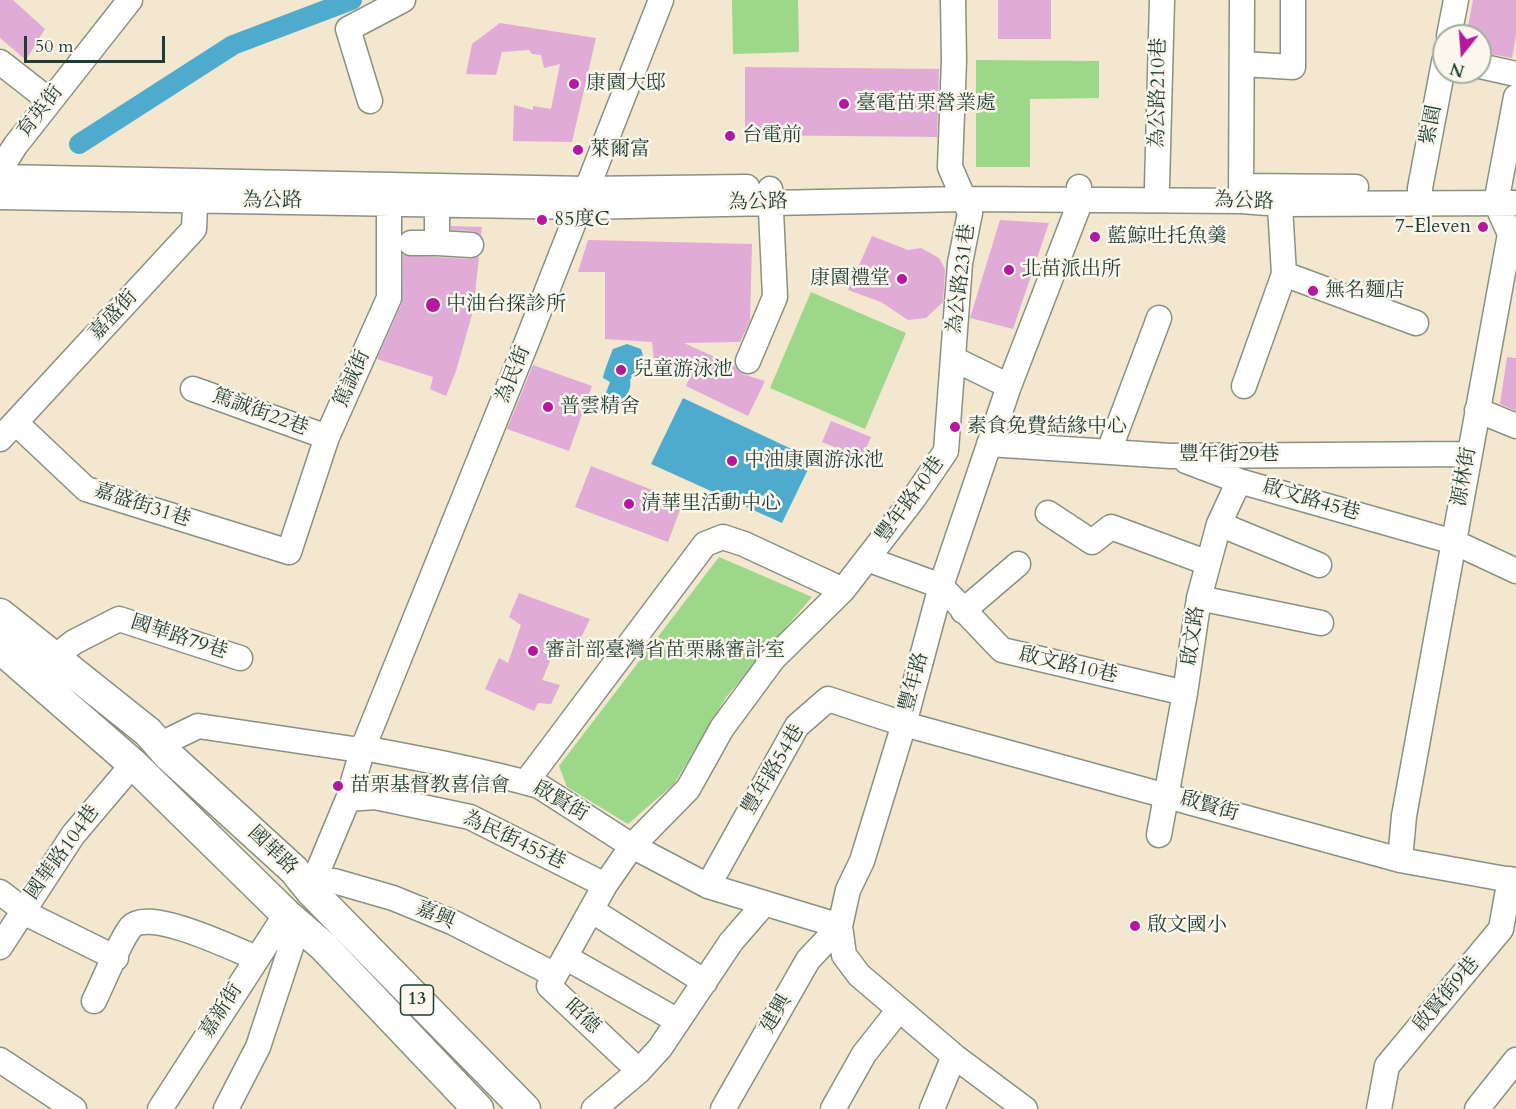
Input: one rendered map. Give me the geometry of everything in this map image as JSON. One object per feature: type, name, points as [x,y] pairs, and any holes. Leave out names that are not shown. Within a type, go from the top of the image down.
[{"type":"main road","name":"國華路","points":[[0,614],[56,656],[159,745],[294,870],[310,890],[525,1109]]},
{"type":"main road","name":"國華路","points":[[0,648],[133,764],[286,914],[323,946],[478,1109]]},
{"type":"main road","points":[[133,764],[159,745]]},
{"type":"main road","points":[[286,914],[310,890]]},
{"type":"street","name":"育英街","points":[[0,170],[15,146],[130,0]]},
{"type":"street","points":[[370,101],[348,29],[403,0]]},
{"type":"street","name":"為民街","points":[[310,890],[348,798],[363,748],[661,0]]},
{"type":"street","name":"為公路231巷","points":[[953,0],[954,60],[950,167],[970,213],[960,263],[954,359]]},
{"type":"street","name":"為公路210巷","points":[[1157,186],[1162,0]]},
{"type":"street","points":[[1240,193],[1242,0]]},
{"type":"street","points":[[1243,64],[1293,67],[1293,0]]},
{"type":"street","points":[[1451,24],[1456,0]]},
{"type":"street","points":[[0,62],[50,101]]},
{"type":"street","points":[[1492,69],[1516,74]]},
{"type":"street","name":"紫園","points":[[1420,195],[1440,84]]},
{"type":"street","points":[[1507,195],[1516,97]]},
{"type":"street","name":"為公路","points":[[0,177],[196,190],[583,198]]},
{"type":"street","name":"為公路","points":[[1080,193],[1157,186],[1280,195],[1507,195]]},
{"type":"street","name":"為公路","points":[[0,197],[196,190]]},
{"type":"street","name":"嘉盛街","points":[[8,431],[194,229],[196,190]]},
{"type":"street","name":"為公路","points":[[389,193],[437,203],[583,198],[961,192],[1240,193]]},
{"type":"street","name":"篤誠街","points":[[290,552],[327,437],[388,298],[389,193]]},
{"type":"street","name":"豐年路","points":[[1025,1109],[898,1011],[859,975],[844,955],[840,926],[849,890],[862,861],[904,724],[941,586],[1009,386],[1080,193]]},
{"type":"street","points":[[748,361],[775,297],[770,195]]},
{"type":"street","points":[[1244,386],[1284,274],[1280,195]]},
{"type":"street","name":"源林街","points":[[1400,860],[1404,816],[1510,234],[1507,195]]},
{"type":"street","points":[[437,203],[437,243]]},
{"type":"street","points":[[411,243],[471,245]]},
{"type":"street","points":[[1284,274],[1416,323]]},
{"type":"street","points":[[1109,451],[1159,318]]},
{"type":"street","points":[[954,359],[1009,386]]},
{"type":"street","name":"豐年路40巷","points":[[941,586],[867,559],[914,498],[946,451],[954,359]]},
{"type":"street","name":"篤誠街22巷","points":[[193,389],[327,437]]},
{"type":"street","points":[[1477,410],[1516,426]]},
{"type":"street","name":"嘉盛街31巷","points":[[8,431],[86,489],[290,552]]},
{"type":"street","name":"豐年街29巷","points":[[989,444],[1170,456],[1469,454]]},
{"type":"street","name":"啟文路45巷","points":[[1170,456],[1239,481],[1454,542],[1516,571]]},
{"type":"street","name":"啟文路","points":[[1159,836],[1168,796],[1199,598],[1219,525],[1239,481]]},
{"type":"street","points":[[1048,513],[1092,542],[1111,527],[1208,563]]},
{"type":"street","points":[[1219,525],[1319,565]]},
{"type":"street","points":[[526,782],[705,544],[723,537],[744,544],[843,590]]},
{"type":"street","points":[[560,966],[605,885],[632,846],[688,789],[723,728],[773,659],[843,590],[867,559]]},
{"type":"street","points":[[963,611],[1017,564]]},
{"type":"street","name":"啟文路10巷","points":[[941,586],[1002,650],[1185,693]]},
{"type":"street","points":[[1199,598],[1321,623]]},
{"type":"street","name":"國華路79巷","points":[[56,656],[74,642],[119,619],[240,658]]},
{"type":"street","name":"豐年路54巷","points":[[708,886],[797,726],[828,699],[904,724]]},
{"type":"street","name":"啟賢街","points":[[904,724],[1400,860],[1513,880]]},
{"type":"street","name":"啟賢街","points":[[159,745],[198,726],[353,749],[363,748],[468,767],[526,782],[539,786],[632,846],[708,886],[840,926]]},
{"type":"street","name":"國華路104巷","points":[[0,947],[73,835],[133,764]]},
{"type":"street","name":"為民街455巷","points":[[348,798],[375,797],[470,817],[605,885]]},
{"type":"street","name":"啟賢街9巷","points":[[1379,1109],[1387,1066],[1501,929],[1513,880]]},
{"type":"street","name":"嘉興","points":[[310,890],[334,881],[393,898],[560,966]]},
{"type":"street","points":[[0,892],[22,910],[116,958]]},
{"type":"street","points":[[594,1109],[639,1071],[660,1048],[731,942],[764,904]]},
{"type":"street","points":[[591,910],[705,982]]},
{"type":"street","points":[[226,1109],[258,1047],[292,944],[286,914]]},
{"type":"street","name":"嘉新街","points":[[160,1109],[286,914]]},
{"type":"street","points":[[94,1001],[132,925],[146,919],[190,931],[256,958]]},
{"type":"street","name":"建興","points":[[723,1109],[808,960],[820,944],[840,926]]},
{"type":"street","name":"昭德","points":[[639,1071],[549,986],[560,966],[678,1021]]},
{"type":"street","points":[[833,1109],[864,1054],[898,1011]]},
{"type":"street","points":[[932,1109],[954,1056]]},
{"type":"street","points":[[0,1060],[74,1109]]},
{"type":"street","points":[[1477,1109],[1516,1060]]},
{"type":"green space","points":[[732,0],[798,0],[799,52],[733,54]]},
{"type":"green space","points":[[976,60],[1099,61],[1099,98],[1030,99],[1030,167],[976,167]]},
{"type":"green space","points":[[811,292],[906,333],[865,429],[770,388]]},
{"type":"green space","points":[[719,557],[812,597],[727,696],[674,784],[628,824],[567,787],[559,766]]},
{"type":"water","name":"兒童游泳池","points":[[627,344],[641,349],[644,359],[630,380],[627,395],[619,400],[609,400],[604,398],[610,382],[603,378],[604,373],[613,349]]},
{"type":"water","name":"中油康園游泳池","points":[[683,398],[813,459],[782,523],[651,464]]},
{"type":"building","points":[[0,0],[13,0],[45,29],[26,60],[0,38]]},
{"type":"building","points":[[998,0],[1051,0],[1051,39],[998,39]]},
{"type":"building","points":[[1473,0],[1516,0],[1516,35],[1512,58],[1492,54],[1492,24],[1468,24]]},
{"type":"building","name":"康園大邸","points":[[500,23],[596,38],[572,142],[513,141],[514,105],[533,110],[533,106],[551,109],[560,64],[544,68],[541,55],[532,54],[529,50],[502,52],[496,75],[466,74],[472,44]]},
{"type":"building","name":"臺電苗栗營業處","points":[[745,67],[939,69],[937,137],[745,135]]},
{"type":"building","name":"北苗派出所","points":[[1000,220],[1049,223],[1013,329],[970,318]]},
{"type":"building","points":[[451,226],[482,227],[481,236],[472,231],[451,230]]},
{"type":"building","name":"康園禮堂","points":[[872,236],[908,250],[921,248],[939,258],[945,269],[943,302],[926,318],[908,320],[881,302],[848,290]]},
{"type":"building","points":[[588,240],[752,244],[750,321],[740,342],[684,343],[736,367],[742,374],[765,381],[748,416],[686,386],[697,362],[654,362],[652,342],[605,339],[605,272],[578,272]]},
{"type":"building","name":"中油台探診所","points":[[403,255],[470,259],[479,257],[473,311],[456,371],[446,396],[430,389],[433,377],[377,359],[402,303]]},
{"type":"building","points":[[1507,357],[1516,358],[1516,411],[1500,404]]},
{"type":"building","name":"普雲精舍","points":[[533,365],[592,386],[569,451],[507,429]]},
{"type":"building","points":[[831,421],[871,437],[862,458],[822,442]]},
{"type":"building","name":"清華里活動中心","points":[[591,466],[683,502],[668,542],[575,507]]},
{"type":"building","name":"審計部臺灣省苗栗縣審計室","points":[[519,593],[590,619],[578,644],[560,638],[542,680],[560,685],[551,704],[538,703],[534,711],[485,689],[499,658],[508,663],[521,625],[509,617]]},
{"type":"waterway","points":[[79,144],[233,45],[352,0]]},
{"type":"place","name":"康園大邸","points":[[574,84]]},
{"type":"place","name":"臺電苗栗營業處","points":[[844,104]]},
{"type":"place","name":"台電前","points":[[730,136]]},
{"type":"place","name":"萊爾富","points":[[578,150]]},
{"type":"place","name":"85度C","points":[[542,220]]},
{"type":"place","name":"7-Eleven","points":[[1483,227]]},
{"type":"place","name":"藍鯨吐托魚羹","points":[[1095,237]]},
{"type":"place","name":"北苗派出所","points":[[1009,270]]},
{"type":"place","name":"康園禮堂","points":[[902,279]]},
{"type":"place","name":"無名麵店","points":[[1313,291]]},
{"type":"place","name":"中油台探診所","points":[[433,305]]},
{"type":"place","name":"兒童游泳池","points":[[621,370]]},
{"type":"place","name":"普雲精舍","points":[[548,407]]},
{"type":"place","name":"素食免費結緣中心","points":[[955,427]]},
{"type":"place","name":"中油康園游泳池","points":[[732,461]]},
{"type":"place","name":"清華里活動中心","points":[[629,504]]},
{"type":"place","name":"審計部臺灣省苗栗縣審計室","points":[[533,651]]},
{"type":"place","name":"苗栗基督教喜信會","points":[[338,786]]},
{"type":"place","name":"啟文國小","points":[[1135,926]]}]
